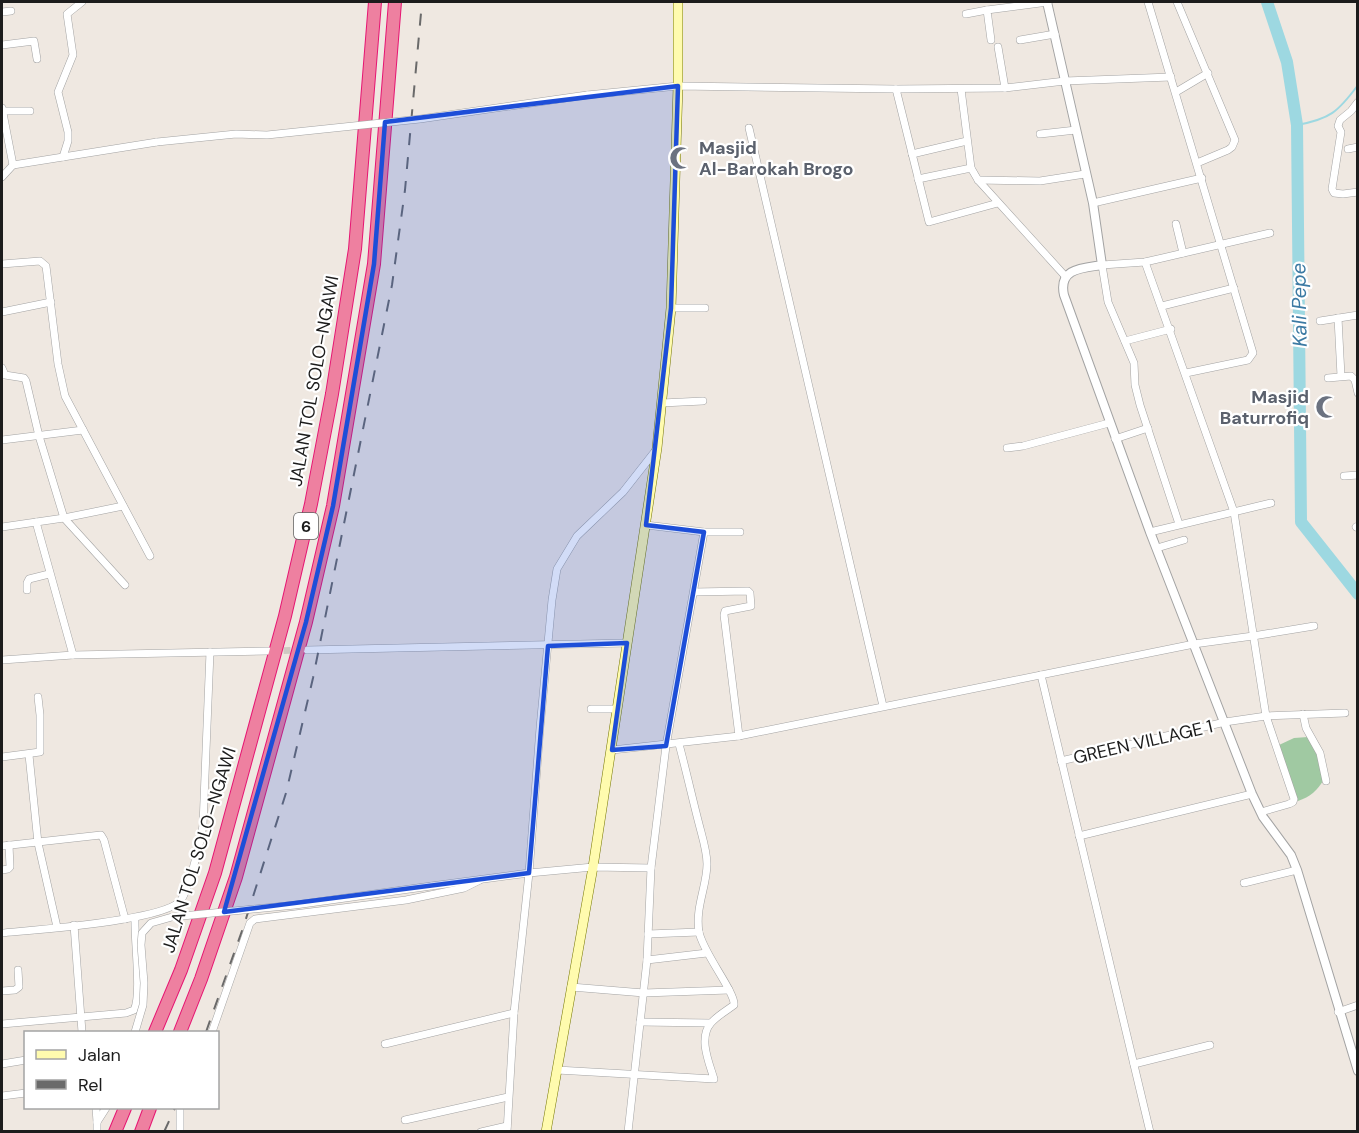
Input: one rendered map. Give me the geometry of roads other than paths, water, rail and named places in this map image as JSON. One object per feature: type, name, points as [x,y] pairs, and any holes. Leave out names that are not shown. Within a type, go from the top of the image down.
[{"type":"highway","name":"JALAN TOL SOLO–NGAWI","points":[[155,1031],[181,970],[215,873],[285,616],[311,504],[332,394],[355,249],[375,2]]},
{"type":"highway","name":"6","points":[[180,1031],[236,877],[306,622],[333,506],[374,264],[395,2]]},
{"type":"highway","points":[[115,1131],[124,1109]]},
{"type":"highway","points":[[141,1131],[149,1109]]},
{"type":"main road","points":[[546,1131],[593,867],[657,448],[671,308],[678,86],[678,2]]},
{"type":"street","points":[[63,157],[68,132],[58,92],[73,55],[67,14],[82,2]]},
{"type":"street","points":[[966,14],[1048,2],[1093,203],[1108,302],[1135,370],[1135,385],[1179,524]]},
{"type":"street","points":[[1148,2],[1252,348],[1252,356],[1248,360],[1186,373]]},
{"type":"street","points":[[1177,2],[1235,140],[1228,150],[1197,163]]},
{"type":"street","points":[[987,10],[992,40]]},
{"type":"street","points":[[2,12],[11,11]]},
{"type":"street","points":[[1020,40],[1055,34]]},
{"type":"street","points":[[2,45],[34,41],[37,59]]},
{"type":"street","points":[[998,47],[1005,87]]},
{"type":"street","points":[[1176,92],[1208,73]]},
{"type":"street","points":[[2,177],[13,165],[157,142],[236,134],[267,135],[408,120],[587,95],[678,86],[961,88],[1171,77]]},
{"type":"street","points":[[961,88],[971,168],[998,203],[1066,277]]},
{"type":"street","points":[[896,89],[928,222],[998,203]]},
{"type":"street","points":[[1358,102],[1340,120],[1338,126],[1341,132],[1332,189],[1338,195],[1358,192]]},
{"type":"street","points":[[13,165],[2,110],[30,111]]},
{"type":"street","points":[[749,129],[883,706]]},
{"type":"street","points":[[1040,134],[1076,130]]},
{"type":"street","points":[[912,154],[968,141]]},
{"type":"street","points":[[1348,149],[1358,147]]},
{"type":"street","points":[[918,179],[971,168]]},
{"type":"street","points":[[978,180],[1040,181],[1085,174]]},
{"type":"street","points":[[1093,203],[1202,178]]},
{"type":"street","points":[[1176,224],[1183,253]]},
{"type":"street","points":[[1270,233],[1145,261],[1084,268],[1066,277],[1062,283],[1064,295],[1109,423],[1252,794],[1272,831],[1291,855],[1297,870],[1338,1012],[1353,1045],[1358,1071]]},
{"type":"street","points":[[2,264],[40,261],[46,266],[58,364],[65,396],[150,555]]},
{"type":"street","points":[[1145,261],[1234,512],[1266,716],[1294,799],[1289,804],[1261,812]]},
{"type":"street","points":[[1162,306],[1234,288]]},
{"type":"street","points":[[2,312],[51,302]]},
{"type":"street","points":[[671,308],[705,308]]},
{"type":"street","points":[[1320,321],[1358,315]]},
{"type":"street","points":[[1338,318],[1341,376]]},
{"type":"street","points":[[1125,341],[1171,329]]},
{"type":"street","points":[[2,368],[5,375],[26,380],[39,436],[64,518],[125,585]]},
{"type":"street","points":[[1328,378],[1353,377],[1358,393]]},
{"type":"street","points":[[662,403],[703,401]]},
{"type":"street","points":[[1007,448],[1023,446],[1109,423]]},
{"type":"street","points":[[1115,439],[1148,428]]},
{"type":"street","points":[[2,440],[83,430]]},
{"type":"street","points":[[481,1131],[507,1129],[514,1013],[530,873],[540,728],[552,600],[560,562],[577,536],[623,492],[657,448]]},
{"type":"street","points":[[1344,476],[1358,475]]},
{"type":"street","points":[[1150,532],[1271,503]]},
{"type":"street","points":[[2,527],[123,506]]},
{"type":"street","points":[[36,522],[73,655]]},
{"type":"street","points":[[646,525],[704,532],[740,532]]},
{"type":"street","points":[[628,1131],[647,960],[651,868],[666,746],[704,532]]},
{"type":"street","points":[[1157,548],[1184,540]]},
{"type":"street","points":[[27,590],[29,579],[49,574]]},
{"type":"street","points":[[694,592],[748,591],[750,593],[751,606],[725,611],[724,615],[739,736]]},
{"type":"street","points":[[612,750],[666,746],[739,736],[1194,644],[1314,626]]},
{"type":"street","points":[[307,650],[627,643]]},
{"type":"street","points":[[2,660],[73,655],[269,651]]},
{"type":"street","points":[[2,933],[135,918],[170,908],[182,899],[201,840],[210,652]]},
{"type":"street","points":[[1041,675],[1149,1131]]},
{"type":"street","points":[[2,757],[40,752],[38,697]]},
{"type":"street","points":[[591,709],[616,709]]},
{"type":"street","name":"GREEN VILLAGE 1","points":[[1061,761],[1225,722],[1266,716],[1345,713]]},
{"type":"street","points":[[1303,714],[1306,728],[1320,753],[1326,781]]},
{"type":"street","points":[[557,1070],[714,1079],[705,1044],[705,1034],[710,1023],[734,1005],[733,996],[707,953],[699,932],[700,901],[707,865],[680,744]]},
{"type":"street","points":[[29,755],[38,843],[57,927]]},
{"type":"street","points":[[1079,836],[1252,794]]},
{"type":"street","points":[[2,870],[10,867],[5,845],[100,836],[104,840],[125,919]]},
{"type":"street","points":[[135,1031],[143,1005],[142,933],[151,923],[172,917],[295,905],[530,873],[593,867],[651,868]]},
{"type":"street","points":[[1244,884],[1297,870]]},
{"type":"street","points":[[212,1031],[250,923],[255,919],[406,900],[464,888],[480,880]]},
{"type":"street","points":[[2,1024],[126,1013],[134,1010],[139,993],[134,941],[135,918]]},
{"type":"street","points":[[74,925],[83,1017],[82,1031]]},
{"type":"street","points":[[648,934],[699,932]]},
{"type":"street","points":[[647,960],[707,953]]},
{"type":"street","points":[[2,991],[15,990],[19,987],[18,969]]},
{"type":"street","points":[[572,987],[644,993],[729,990]]},
{"type":"street","points":[[1338,1012],[1358,1005]]},
{"type":"street","points":[[386,1044],[514,1013]]},
{"type":"street","points":[[640,1022],[710,1023]]},
{"type":"street","points":[[1134,1064],[1210,1045]]},
{"type":"street","points":[[2,1064],[24,1060]]},
{"type":"street","points":[[2,1096],[24,1093]]},
{"type":"street","points":[[405,1120],[508,1097]]},
{"type":"street","points":[[96,1109],[97,1131]]},
{"type":"street","points":[[97,1122],[105,1109]]},
{"type":"street","points":[[180,1109],[180,1131]]},
{"type":"waterway","name":"Kali Pepe","points":[[1267,2],[1287,62],[1297,125],[1301,522],[1358,594]]},
{"type":"waterway","points":[[1297,125],[1326,117],[1339,108],[1358,85]]},
{"type":"tunnel","points":[[273,651],[301,650]]},
{"type":"railway","points":[[206,1031],[243,928],[286,793],[313,678],[392,285],[405,190],[422,2]]},
{"type":"railway","points":[[164,1132],[175,1109]]},
{"type":"place","name":"Masjid Al-Barokah Brogo","points":[[681,158]]},
{"type":"place","name":"Masjid Baturrofiq","points":[[1327,407]]}]
